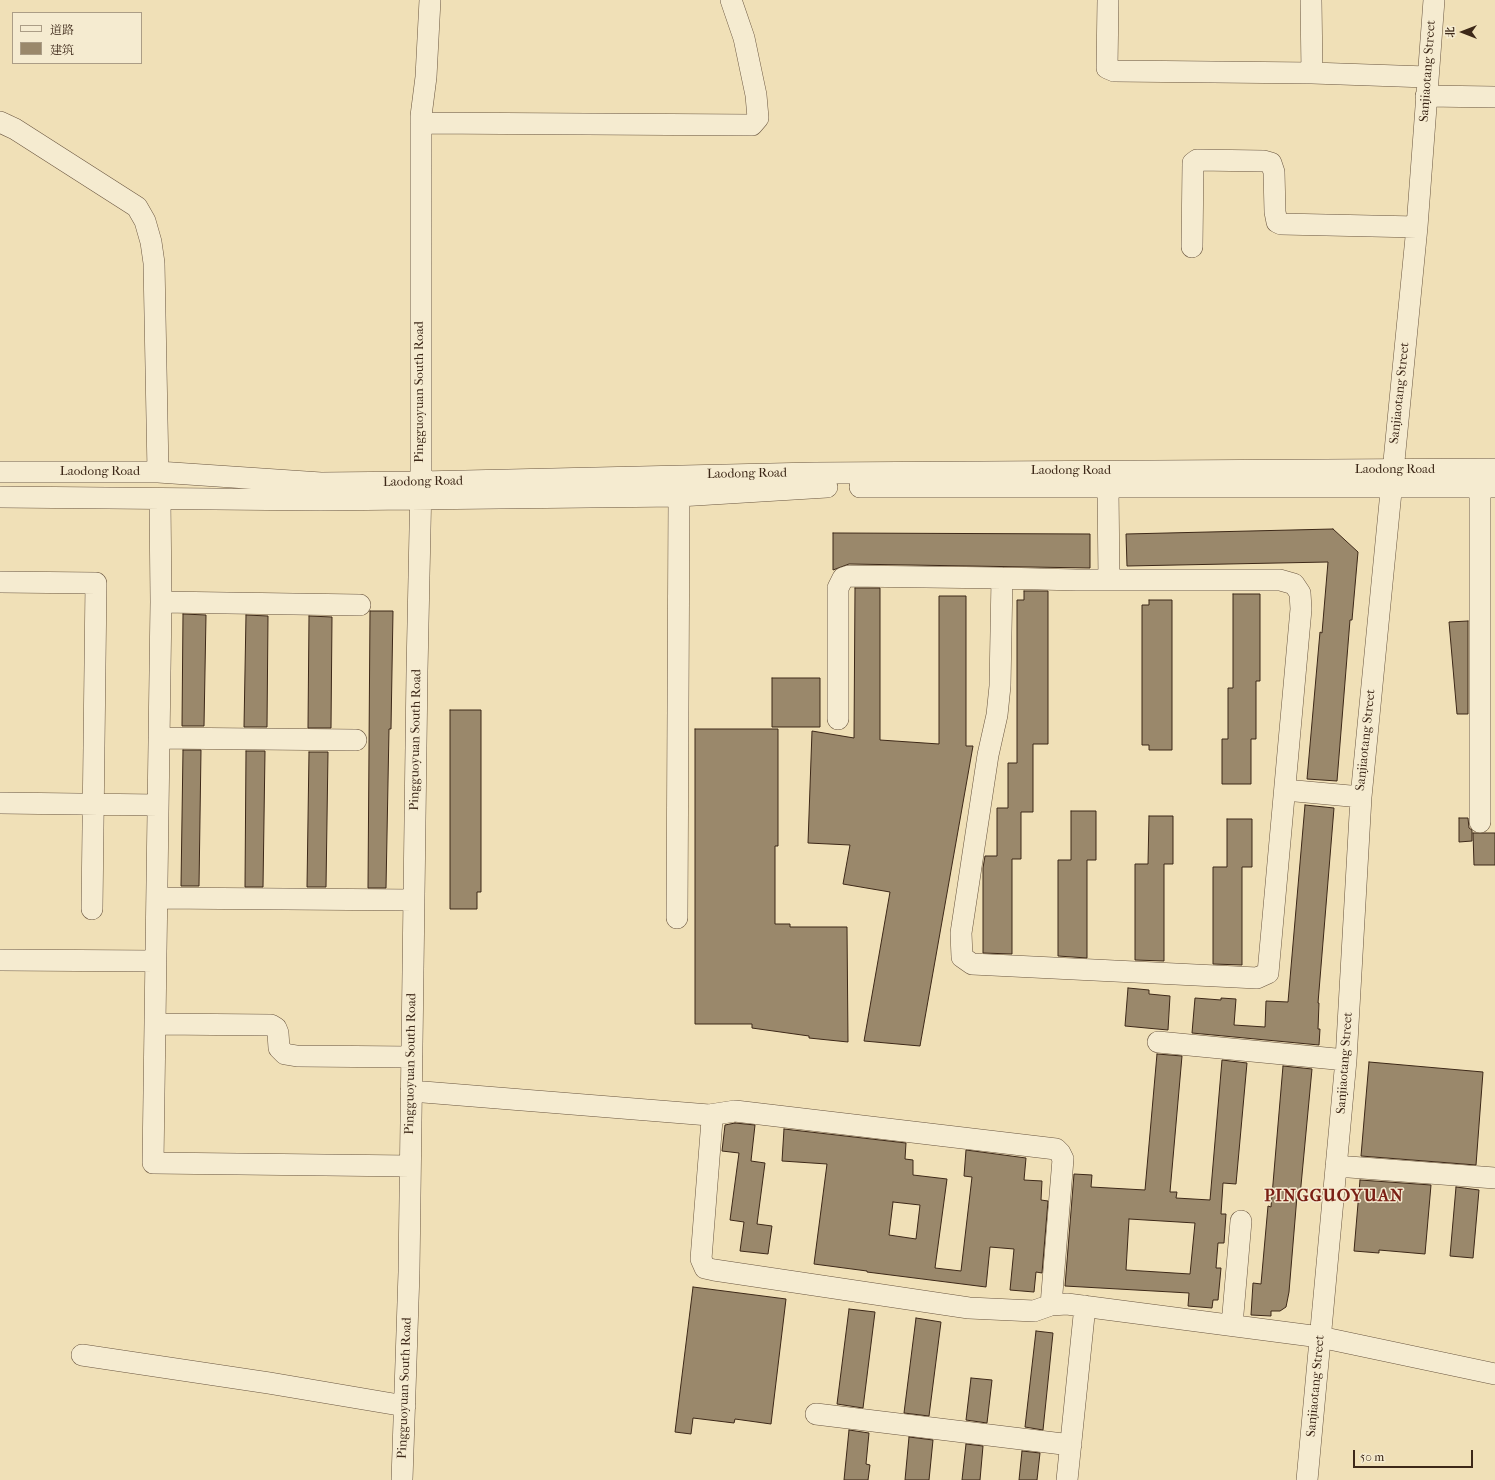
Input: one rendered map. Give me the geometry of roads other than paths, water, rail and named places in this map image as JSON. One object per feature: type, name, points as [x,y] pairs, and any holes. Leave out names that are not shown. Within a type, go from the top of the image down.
[{"type":"street","name":"Pingguoyuan South Road","points":[[402,1480],[405,1406],[412,1057],[420,491],[421,123],[426,77],[430,0]]},
{"type":"street","points":[[421,123],[752,125],[758,118],[756,95],[744,38],[731,0]]},
{"type":"street","points":[[1108,0],[1107,68],[1114,71],[1312,73],[1427,86],[1495,97]]},
{"type":"street","points":[[1311,0],[1312,73]]},
{"type":"street","name":"Sanjiaotang Street","points":[[1307,1480],[1346,1060],[1361,797],[1391,478],[1417,227],[1434,0]]},
{"type":"street","points":[[0,122],[15,129],[137,207],[145,221],[151,242],[154,263],[158,472]]},
{"type":"street","points":[[1192,247],[1193,163],[1197,160],[1264,160],[1271,163],[1274,172],[1275,212],[1278,222],[1281,224],[1417,227]]},
{"type":"street","name":"Laodong Road","points":[[0,472],[158,472],[420,491],[679,496],[813,487],[1108,488],[1391,478],[1495,470]]},
{"type":"street","name":"Laodong Road","points":[[0,497],[160,499],[420,491],[806,473],[1391,478],[1488,487]]},
{"type":"street","points":[[1480,822],[1487,717],[1488,487]]},
{"type":"street","points":[[1108,488],[1109,580]]},
{"type":"street","points":[[677,918],[679,496]]},
{"type":"street","points":[[160,499],[161,602],[154,1163],[410,1166]]},
{"type":"street","points":[[838,719],[838,588],[843,578],[849,576],[1002,578],[1109,580],[1280,580],[1294,584],[1300,593],[1301,609],[1268,973],[1257,978],[972,964],[962,957],[961,933],[988,755],[997,714],[1000,686],[1002,578]]},
{"type":"street","points":[[0,582],[96,583],[92,909]]},
{"type":"street","points":[[161,602],[360,606]]},
{"type":"street","points":[[159,738],[356,740]]},
{"type":"street","points":[[1285,790],[1361,797]]},
{"type":"street","points":[[0,803],[158,805]]},
{"type":"street","points":[[157,898],[414,900]]},
{"type":"street","points":[[0,960],[156,961]]},
{"type":"street","points":[[156,1024],[271,1025],[276,1028],[278,1033],[279,1048],[285,1054],[297,1056],[412,1057]]},
{"type":"street","points":[[1158,1042],[1346,1060]]},
{"type":"street","points":[[411,1091],[709,1114],[735,1111],[1056,1149],[1060,1153],[1062,1160],[1051,1305]]},
{"type":"street","points":[[709,1114],[712,1120],[701,1259],[705,1268],[969,1308],[1034,1311],[1051,1305],[1067,1304],[1232,1325],[1320,1337],[1495,1374]]},
{"type":"street","points":[[1336,1166],[1495,1178]]},
{"type":"street","points":[[1232,1325],[1241,1221]]},
{"type":"street","points":[[1067,1480],[1086,1306]]},
{"type":"street","points":[[82,1355],[269,1383],[405,1406]]},
{"type":"street","points":[[816,1414],[1071,1445]]},
{"type":"district","name":"PINGGUOYUAN","points":[[1334,1197]]}]
